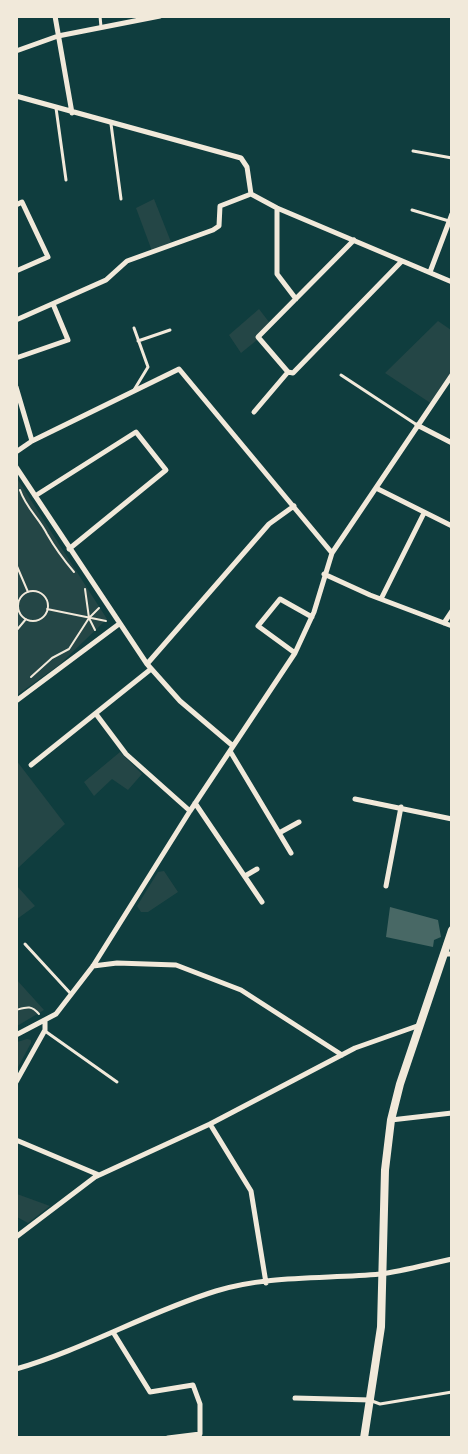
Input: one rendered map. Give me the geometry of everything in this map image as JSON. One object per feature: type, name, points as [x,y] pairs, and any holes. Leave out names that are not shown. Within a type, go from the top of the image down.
[{"type":"main road","points":[[364,1437],[381,1328],[384,1170],[391,1119],[421,1024],[448,954],[452,930]]},
{"type":"street","points":[[55,16],[72,113]]},
{"type":"street","points":[[16,51],[58,36],[160,16]]},
{"type":"street","points":[[16,96],[241,158],[246,167],[251,194]]},
{"type":"street","points":[[16,320],[106,280],[127,261],[213,230],[219,226],[220,206],[251,194],[277,208],[452,282]]},
{"type":"street","points":[[16,205],[22,202],[48,257],[16,272]]},
{"type":"street","points":[[277,208],[277,274],[296,299]]},
{"type":"street","points":[[430,272],[452,214]]},
{"type":"street","points":[[288,372],[258,337],[354,240]]},
{"type":"street","points":[[254,412],[288,372],[292,373],[401,262]]},
{"type":"street","points":[[16,358],[68,340],[53,304]]},
{"type":"street","points":[[16,452],[32,441],[179,369],[332,553]]},
{"type":"street","points":[[16,1035],[56,1014],[93,966],[195,802],[295,653],[312,617],[332,553],[452,375]]},
{"type":"street","points":[[16,387],[32,441]]},
{"type":"street","points":[[16,408],[22,404]]},
{"type":"street","points":[[417,425],[452,443]]},
{"type":"street","points":[[35,496],[136,432],[166,470],[69,549]]},
{"type":"street","points":[[16,466],[69,549],[149,666],[180,701],[231,748],[291,854]]},
{"type":"street","points":[[376,488],[452,526]]},
{"type":"street","points":[[31,765],[96,714],[149,666],[269,524],[294,506]]},
{"type":"street","points":[[381,599],[424,513]]},
{"type":"street","points":[[324,574],[452,626]]},
{"type":"street","points":[[295,653],[258,626],[280,599],[312,617]]},
{"type":"street","points":[[444,623],[452,610]]},
{"type":"street","points":[[16,701],[119,624]]},
{"type":"street","points":[[96,714],[126,754],[190,811]]},
{"type":"street","points":[[355,798],[452,819]]},
{"type":"street","points":[[195,802],[262,902]]},
{"type":"street","points":[[386,886],[401,807]]},
{"type":"street","points":[[279,833],[299,822]]},
{"type":"street","points":[[245,876],[257,869]]},
{"type":"street","points":[[93,966],[117,963],[176,965],[242,990],[342,1055]]},
{"type":"street","points":[[16,1082],[45,1030],[45,1021]]},
{"type":"street","points":[[16,1237],[99,1176],[210,1124],[342,1055],[421,1024]]},
{"type":"street","points":[[391,1119],[452,1113]]},
{"type":"street","points":[[210,1124],[251,1191],[266,1282]]},
{"type":"street","points":[[16,1140],[99,1176]]},
{"type":"street","points":[[16,1369],[57,1357],[217,1290],[266,1282],[382,1274],[452,1259]]},
{"type":"street","points":[[113,1332],[150,1392],[193,1385],[200,1404],[200,1434],[168,1437]]},
{"type":"street","points":[[295,1398],[371,1400]]},
{"type":"lane","points":[[99,16],[102,28]]},
{"type":"lane","points":[[56,108],[66,180]]},
{"type":"lane","points":[[111,124],[121,199]]},
{"type":"lane","points":[[413,151],[452,158]]},
{"type":"lane","points":[[412,210],[449,221]]},
{"type":"lane","points":[[134,328],[148,367],[134,390]]},
{"type":"lane","points":[[138,341],[170,330]]},
{"type":"lane","points":[[341,375],[417,425]]},
{"type":"lane","points":[[25,944],[71,994]]},
{"type":"lane","points":[[45,1030],[117,1082]]},
{"type":"lane","points":[[371,1400],[380,1404],[452,1392]]},
{"type":"path","points":[[17,482],[26,506],[47,534],[51,544],[79,579]]},
{"type":"path","points":[[16,564],[28,592]]},
{"type":"path","points":[[85,586],[89,618],[99,639]]},
{"type":"path","points":[[26,619],[18,605],[22,596],[28,592],[35,591],[43,596],[48,609]]},
{"type":"path","points":[[25,682],[52,658],[69,649],[89,618],[106,602]]},
{"type":"path","points":[[48,609],[119,624]]},
{"type":"path","points":[[26,619],[40,619],[48,609]]},
{"type":"path","points":[[16,631],[26,619]]},
{"type":"path","points":[[17,1011],[26,1006],[33,1008],[45,1021]]},
{"type":"shaded area","points":[[154,199],[171,242],[152,251],[136,208]]},
{"type":"shaded area","points":[[259,309],[269,322],[256,336],[257,340],[241,353],[229,335]]},
{"type":"shaded area","points":[[438,321],[451,330],[451,375],[432,404],[385,373]]},
{"type":"shaded area","points":[[16,477],[107,619],[59,665],[17,695]]},
{"type":"shaded area","points":[[120,752],[142,774],[128,790],[112,779],[94,796],[84,782]]},
{"type":"shaded area","points":[[16,760],[65,824],[18,868],[16,867]]},
{"type":"shaded area","points":[[164,871],[178,892],[148,912],[141,912],[137,906],[158,872]]},
{"type":"shaded area","points":[[17,886],[35,906],[17,919]]},
{"type":"shaded area","points":[[16,979],[44,1010],[17,1026],[16,1026]]},
{"type":"shaded area","points":[[31,1040],[31,1043],[17,1069],[17,1042]]},
{"type":"shaded area","points":[[17,1194],[50,1206],[28,1223],[17,1217]]},
{"type":"building","points":[[390,907],[438,920],[441,937],[434,940],[433,947],[386,937]]}]
